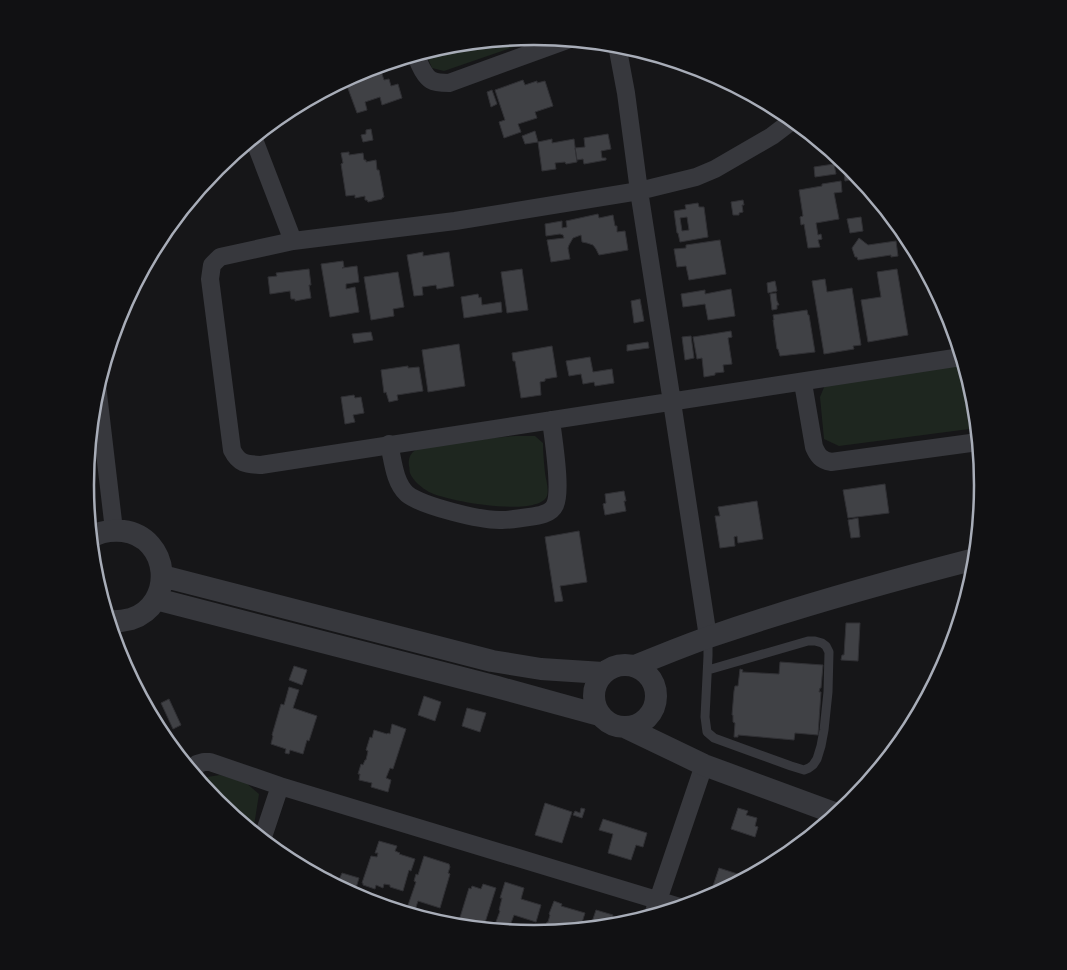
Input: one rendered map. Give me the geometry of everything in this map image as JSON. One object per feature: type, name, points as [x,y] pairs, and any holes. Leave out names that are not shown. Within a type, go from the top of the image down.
[{"type":"street","points":[[418,61],[423,71],[431,80],[449,83],[552,46]]},
{"type":"street","points":[[619,53],[708,637]]},
{"type":"street","points":[[786,125],[772,136],[715,169],[696,177],[639,191],[455,220],[293,241],[220,257],[212,265],[210,279],[232,450],[236,457],[242,462],[261,465],[389,444],[803,383],[955,358]]},
{"type":"street","points":[[256,144],[293,241]]},
{"type":"street","points":[[803,383],[814,447],[817,454],[823,460],[831,462],[972,443]]},
{"type":"street","points":[[100,411],[114,530]]},
{"type":"street","points":[[389,444],[401,487],[408,495],[422,502],[462,515],[501,520],[540,516],[549,512],[555,505],[557,496],[558,482],[551,420]]},
{"type":"street","points":[[96,535],[114,530],[129,532],[143,538],[153,548],[160,562],[161,588],[156,599],[147,610],[137,617],[117,625]]},
{"type":"street","points":[[635,666],[708,637],[828,599],[967,560]]},
{"type":"street","points":[[162,576],[492,661],[541,669],[604,673]]},
{"type":"street","points":[[156,599],[497,687],[599,716],[616,727],[627,728],[639,725],[649,717],[655,706],[657,694],[653,682],[646,672],[635,666],[624,665],[613,667],[604,673],[596,682],[593,693],[594,705],[599,716]]},
{"type":"street","points":[[627,728],[704,765],[829,811]]},
{"type":"street","points":[[196,767],[197,764],[210,762],[655,908]]},
{"type":"street","points":[[656,907],[704,765]]},
{"type":"street","points":[[264,833],[280,786]]},
{"type":"lane","points":[[708,637],[705,717],[707,732],[714,738],[804,770],[813,765],[821,746],[828,692],[829,652],[822,642],[808,641],[708,670]]},
{"type":"shaded area","points":[[518,46],[444,71],[432,68],[428,58],[476,49]]},
{"type":"shaded area","points":[[956,363],[970,429],[839,446],[824,439],[820,397],[825,385]]},
{"type":"shaded area","points":[[515,436],[535,436],[543,443],[548,490],[547,496],[540,503],[510,507],[453,500],[429,492],[411,476],[410,456],[418,449]]},
{"type":"shaded area","points":[[220,775],[245,782],[259,794],[254,825],[222,796],[206,778]]},
{"type":"building","points":[[381,72],[384,80],[389,79],[391,86],[398,84],[402,98],[382,105],[380,97],[365,102],[367,110],[357,113],[347,86]]},
{"type":"building","points":[[523,80],[525,85],[537,81],[537,83],[545,81],[553,106],[535,112],[537,118],[518,124],[521,132],[504,138],[499,122],[505,120],[495,90]]},
{"type":"building","points":[[492,90],[497,104],[491,107],[487,92]]},
{"type":"building","points":[[371,129],[373,140],[363,142],[361,135],[366,134],[366,130]]},
{"type":"building","points":[[535,131],[538,142],[525,144],[522,136]]},
{"type":"building","points":[[608,134],[611,149],[601,151],[602,158],[606,158],[606,160],[584,164],[583,159],[577,160],[575,148],[585,147],[584,138]]},
{"type":"building","points":[[552,139],[552,143],[574,139],[577,162],[555,163],[556,169],[542,171],[538,142]]},
{"type":"building","points":[[349,152],[349,155],[363,153],[366,162],[376,160],[384,197],[382,199],[368,202],[365,200],[365,196],[355,198],[355,195],[346,196],[341,153]]},
{"type":"building","points":[[834,164],[836,174],[815,177],[814,167]]},
{"type":"building","points":[[844,173],[850,180],[845,181]]},
{"type":"building","points":[[841,181],[842,192],[834,193],[839,219],[816,223],[818,235],[821,234],[822,239],[818,240],[820,247],[808,248],[804,224],[801,225],[800,217],[803,216],[799,190]]},
{"type":"building","points":[[743,200],[743,212],[739,213],[739,215],[733,215],[731,202]]},
{"type":"building","points":[[698,203],[699,207],[704,207],[708,237],[680,242],[674,211],[686,209],[685,205]],"holes":[[[687,217],[689,230],[682,231],[680,218]]]},
{"type":"building","points":[[598,214],[599,218],[613,215],[617,232],[625,231],[628,250],[599,255],[593,245],[582,242],[581,235],[573,238],[569,245],[570,259],[551,262],[547,240],[564,238],[560,234],[546,236],[545,224],[562,221],[562,228],[567,227],[566,221]]},
{"type":"building","points":[[861,217],[863,231],[850,233],[847,219]]},
{"type":"building","points":[[859,238],[868,245],[896,241],[898,256],[891,257],[891,255],[858,260],[852,248]]},
{"type":"building","points":[[720,240],[726,274],[689,280],[686,266],[677,267],[674,249],[686,248],[686,245]]},
{"type":"building","points":[[423,252],[423,256],[449,252],[454,286],[437,289],[436,285],[422,287],[423,295],[414,296],[407,255]]},
{"type":"building","points":[[343,261],[344,267],[342,268],[357,266],[359,282],[346,284],[346,289],[355,287],[359,312],[330,317],[321,264]]},
{"type":"building","points":[[309,269],[311,298],[295,301],[295,299],[291,299],[290,291],[270,294],[268,277],[277,276],[276,273]]},
{"type":"building","points":[[522,269],[528,310],[507,313],[501,272]]},
{"type":"building","points":[[897,269],[908,335],[868,342],[861,300],[881,297],[877,272]]},
{"type":"building","points":[[398,272],[404,307],[393,309],[394,316],[371,320],[364,277]]},
{"type":"building","points":[[825,279],[827,292],[852,288],[861,345],[853,346],[854,349],[824,354],[812,281]]},
{"type":"building","points":[[775,281],[777,291],[768,293],[767,283]]},
{"type":"building","points":[[731,289],[735,316],[708,320],[705,304],[683,307],[681,294],[705,290],[705,294]]},
{"type":"building","points":[[776,293],[779,305],[777,305],[777,309],[772,310],[770,294]]},
{"type":"building","points":[[478,294],[479,298],[481,297],[482,305],[501,302],[502,312],[464,318],[461,297]]},
{"type":"building","points":[[640,299],[644,321],[634,323],[631,301]]},
{"type":"building","points":[[807,310],[815,352],[780,356],[777,349],[773,315]]},
{"type":"building","points":[[731,331],[732,337],[728,338],[732,364],[723,365],[724,372],[704,377],[702,358],[697,359],[693,337]]},
{"type":"building","points":[[371,332],[373,340],[354,343],[352,334]]},
{"type":"building","points":[[691,336],[694,358],[685,360],[682,337]]},
{"type":"building","points":[[648,342],[649,348],[627,351],[627,345]]},
{"type":"building","points":[[459,344],[465,386],[428,392],[422,350]]},
{"type":"building","points":[[552,346],[557,377],[540,382],[541,395],[521,398],[512,353]]},
{"type":"building","points":[[590,357],[593,372],[612,369],[614,383],[595,386],[594,382],[583,384],[581,374],[569,376],[566,361]]},
{"type":"building","points":[[408,366],[408,368],[419,367],[423,391],[397,395],[398,400],[389,402],[386,392],[384,393],[381,370]]},
{"type":"building","points":[[354,395],[355,398],[361,397],[364,413],[353,415],[355,422],[345,424],[341,397]]},
{"type":"building","points":[[885,484],[889,513],[848,518],[843,490]]},
{"type":"building","points":[[624,491],[626,511],[605,515],[603,504],[606,503],[605,494]]},
{"type":"building","points":[[757,501],[763,539],[738,543],[737,536],[734,537],[735,546],[720,548],[715,516],[720,516],[718,507]]},
{"type":"building","points":[[858,518],[860,537],[851,538],[848,520]]},
{"type":"building","points":[[579,531],[587,582],[560,586],[563,601],[555,602],[545,537]]},
{"type":"building","points":[[846,623],[860,623],[858,661],[841,660],[842,655],[844,655]]},
{"type":"building","points":[[780,662],[823,665],[819,692],[821,692],[818,735],[795,733],[794,740],[738,735],[738,737],[734,737],[735,723],[733,722],[732,715],[734,691],[735,686],[738,686],[740,669],[743,670],[742,672],[779,674]]},
{"type":"building","points":[[294,666],[307,670],[302,685],[289,680]]},
{"type":"building","points":[[289,687],[299,690],[293,708],[317,716],[303,754],[290,750],[289,754],[285,753],[286,749],[271,744],[281,704],[284,705]]},
{"type":"building","points":[[424,696],[441,702],[435,721],[418,715]]},
{"type":"building","points":[[169,699],[181,725],[173,729],[161,703]]},
{"type":"building","points":[[467,708],[486,713],[480,732],[462,726]]},
{"type":"building","points":[[392,724],[406,729],[393,769],[390,768],[386,778],[391,780],[388,792],[371,787],[372,783],[359,780],[360,774],[358,774],[361,764],[363,765],[366,760],[368,751],[366,750],[374,730],[390,734]]},
{"type":"building","points":[[545,803],[572,812],[562,843],[535,835]]},
{"type":"building","points":[[581,808],[585,809],[582,818],[573,815],[575,811],[580,813]]},
{"type":"building","points":[[738,808],[748,811],[746,815],[757,818],[755,826],[758,827],[755,837],[731,829]]},
{"type":"building","points":[[603,819],[647,833],[643,847],[636,845],[631,860],[608,853],[613,834],[599,830]]},
{"type":"building","points":[[379,841],[397,846],[395,851],[399,854],[415,859],[411,871],[409,870],[403,891],[384,884],[383,888],[376,885],[375,889],[362,883],[371,856],[377,857],[378,853],[375,853]]},
{"type":"building","points":[[424,856],[449,864],[448,873],[450,874],[440,908],[418,901],[415,909],[408,906],[416,882],[414,881],[416,874],[418,875]]},
{"type":"building","points":[[316,868],[323,871],[332,874],[331,876]]},
{"type":"building","points":[[719,868],[739,874],[728,880],[713,887]]},
{"type":"building","points":[[342,873],[359,878],[356,888],[339,880]]},
{"type":"building","points":[[505,882],[524,888],[521,899],[541,905],[536,922],[514,915],[511,924],[496,923],[500,911],[502,898],[500,898]]},
{"type":"building","points":[[483,884],[496,888],[485,922],[460,919],[469,888],[471,889],[472,886],[481,889]]},
{"type":"building","points":[[554,901],[562,904],[561,906],[585,913],[582,922],[546,925]]},
{"type":"building","points":[[596,910],[613,915],[612,918],[592,921]]}]
